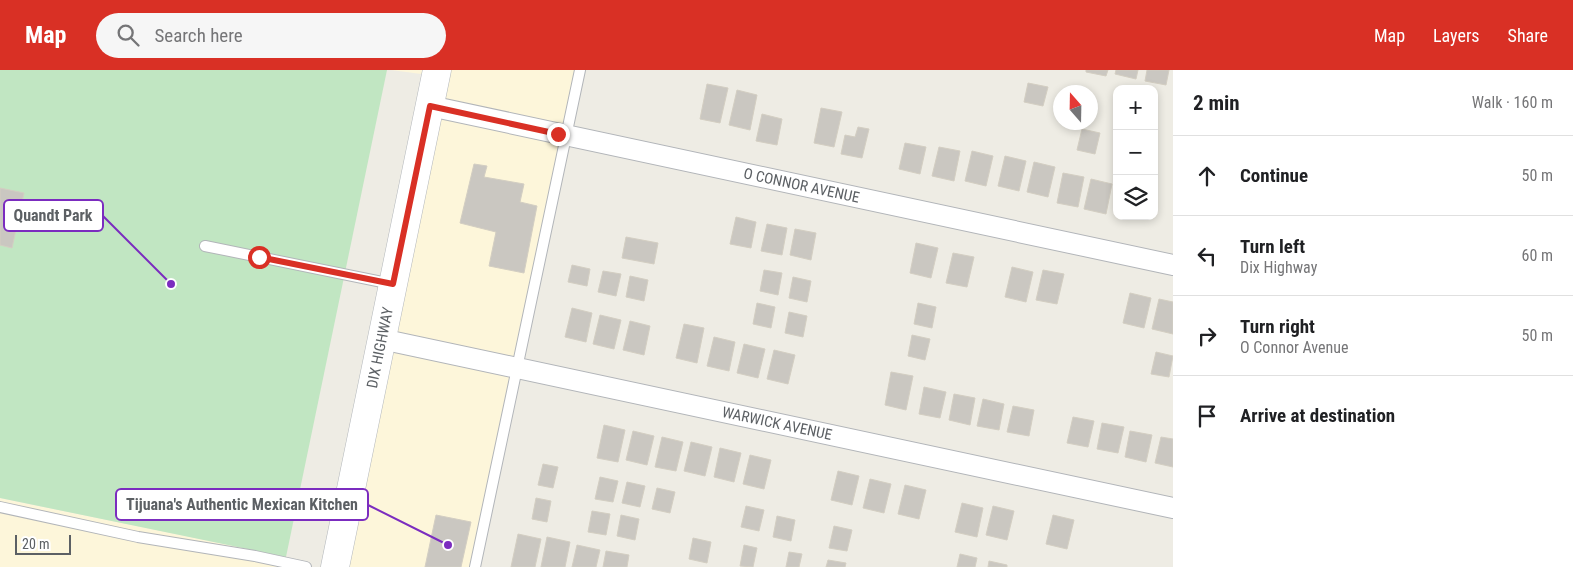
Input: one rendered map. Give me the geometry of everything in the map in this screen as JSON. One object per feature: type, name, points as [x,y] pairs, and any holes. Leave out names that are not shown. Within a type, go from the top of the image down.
[{"type":"main road","name":"DIX HIGHWAY","points":[[335,567],[437,70]]},
{"type":"street","name":"O CONNOR AVENUE","points":[[430,106],[1173,265]]},
{"type":"street","name":"WARWICK AVENUE","points":[[381,340],[1173,508]]},
{"type":"lane","points":[[475,567],[580,70]]},
{"type":"lane","points":[[205,246],[393,284]]},
{"type":"lane","points":[[0,507],[138,537],[256,556],[306,567]]},
{"type":"shaded area","points":[[391,70],[580,70],[475,567],[335,567],[436,76]]},
{"type":"shaded area","points":[[0,498],[288,557],[286,567],[0,567]]},
{"type":"green space","points":[[0,70],[387,70],[286,557],[0,498]]},
{"type":"building","points":[[1086,70],[1108,70],[1106,76],[1086,72]]},
{"type":"building","points":[[1116,70],[1138,70],[1136,79],[1115,74]]},
{"type":"building","points":[[1147,70],[1169,70],[1166,85],[1145,81]]},
{"type":"building","points":[[1028,83],[1048,87],[1043,106],[1024,102]]},
{"type":"building","points":[[707,84],[728,88],[720,123],[700,119]]},
{"type":"building","points":[[737,90],[757,95],[750,130],[729,125]]},
{"type":"building","points":[[821,108],[842,112],[834,147],[814,143]]},
{"type":"building","points":[[762,114],[782,119],[777,145],[756,141]]},
{"type":"building","points":[[858,127],[869,129],[862,158],[841,154],[845,135],[855,137]]},
{"type":"building","points":[[1082,130],[1100,133],[1095,154],[1077,150]]},
{"type":"building","points":[[905,143],[926,147],[920,174],[899,169]]},
{"type":"building","points":[[939,147],[960,151],[954,181],[932,176]]},
{"type":"building","points":[[972,151],[993,156],[986,186],[965,181]]},
{"type":"building","points":[[1005,156],[1026,161],[1019,191],[998,186]]},
{"type":"building","points":[[1034,162],[1055,167],[1048,197],[1027,192]]},
{"type":"building","points":[[474,164],[487,166],[484,177],[524,184],[520,202],[537,206],[524,273],[489,266],[496,232],[460,223]]},
{"type":"building","points":[[1063,173],[1084,177],[1078,207],[1057,203]]},
{"type":"building","points":[[1091,179],[1112,184],[1106,214],[1084,209]]},
{"type":"building","points":[[0,188],[24,193],[12,248],[0,245]]},
{"type":"building","points":[[736,217],[756,222],[751,248],[730,244]]},
{"type":"building","points":[[767,224],[787,228],[782,255],[761,251]]},
{"type":"building","points":[[795,229],[816,233],[811,260],[790,255]]},
{"type":"building","points":[[626,237],[658,243],[654,264],[622,258]]},
{"type":"building","points":[[916,243],[938,248],[931,278],[910,273]]},
{"type":"building","points":[[953,253],[974,257],[967,287],[946,283]]},
{"type":"building","points":[[572,265],[590,269],[587,286],[568,282]]},
{"type":"building","points":[[1012,267],[1033,272],[1026,302],[1005,297]]},
{"type":"building","points":[[764,270],[782,273],[778,295],[760,291]]},
{"type":"building","points":[[1043,270],[1064,274],[1057,304],[1036,300]]},
{"type":"building","points":[[603,271],[621,274],[616,296],[598,292]]},
{"type":"building","points":[[630,276],[648,280],[644,301],[626,297]]},
{"type":"building","points":[[793,277],[811,281],[807,302],[789,298]]},
{"type":"building","points":[[1130,293],[1151,298],[1144,328],[1123,323]]},
{"type":"building","points":[[1159,299],[1173,302],[1173,334],[1152,329]]},
{"type":"building","points":[[757,303],[775,307],[771,328],[753,324]]},
{"type":"building","points":[[918,303],[936,307],[932,328],[914,324]]},
{"type":"building","points":[[572,308],[592,313],[586,342],[565,337]]},
{"type":"building","points":[[789,312],[807,316],[803,337],[785,333]]},
{"type":"building","points":[[600,315],[621,320],[614,349],[593,344]]},
{"type":"building","points":[[630,321],[650,326],[644,355],[623,350]]},
{"type":"building","points":[[684,324],[704,328],[697,363],[676,358]]},
{"type":"building","points":[[912,335],[930,339],[925,360],[908,356]]},
{"type":"building","points":[[714,337],[735,342],[729,371],[707,366]]},
{"type":"building","points":[[744,344],[765,349],[758,378],[737,373]]},
{"type":"building","points":[[774,350],[795,355],[788,384],[767,379]]},
{"type":"building","points":[[1156,352],[1173,356],[1169,377],[1151,374]]},
{"type":"building","points":[[891,372],[913,376],[906,410],[885,405]]},
{"type":"building","points":[[924,387],[946,392],[940,418],[919,414]]},
{"type":"building","points":[[954,394],[975,398],[970,425],[949,420]]},
{"type":"building","points":[[983,399],[1004,404],[999,430],[977,426]]},
{"type":"building","points":[[1013,406],[1034,410],[1029,436],[1007,432]]},
{"type":"building","points":[[1073,417],[1094,421],[1088,447],[1067,443]]},
{"type":"building","points":[[1102,423],[1124,427],[1118,453],[1097,449]]},
{"type":"building","points":[[604,425],[625,430],[618,462],[597,458]]},
{"type":"building","points":[[633,431],[654,436],[647,465],[626,460]]},
{"type":"building","points":[[1130,431],[1152,435],[1146,462],[1125,457]]},
{"type":"building","points":[[662,437],[683,442],[676,471],[655,467]]},
{"type":"building","points":[[1161,437],[1173,439],[1173,467],[1155,463]]},
{"type":"building","points":[[691,442],[712,447],[705,476],[684,471]]},
{"type":"building","points":[[720,448],[741,453],[734,482],[714,477]]},
{"type":"building","points":[[750,455],[771,460],[764,489],[743,484]]},
{"type":"building","points":[[543,464],[558,467],[553,488],[538,485]]},
{"type":"building","points":[[838,471],[859,476],[852,505],[831,500]]},
{"type":"building","points":[[600,477],[618,481],[613,502],[595,499]]},
{"type":"building","points":[[870,479],[891,484],[884,513],[863,508]]},
{"type":"building","points":[[627,482],[645,486],[640,507],[622,503]]},
{"type":"building","points":[[905,485],[926,490],[919,519],[898,514]]},
{"type":"building","points":[[657,488],[675,492],[670,513],[652,509]]},
{"type":"building","points":[[536,498],[551,501],[547,522],[532,519]]},
{"type":"building","points":[[962,503],[983,508],[977,537],[955,532]]},
{"type":"building","points":[[746,506],[764,510],[759,531],[741,527]]},
{"type":"building","points":[[993,506],[1014,511],[1007,540],[986,535]]},
{"type":"building","points":[[592,511],[610,514],[606,535],[588,532]]},
{"type":"building","points":[[436,515],[471,522],[461,567],[425,567]]},
{"type":"building","points":[[621,515],[639,519],[635,540],[617,536]]},
{"type":"building","points":[[1053,515],[1074,520],[1067,549],[1046,544]]},
{"type":"building","points":[[777,516],[795,520],[791,541],[773,537]]},
{"type":"building","points":[[834,526],[852,530],[847,551],[829,548]]},
{"type":"building","points":[[518,534],[541,539],[535,567],[511,567]]},
{"type":"building","points":[[547,537],[570,542],[565,567],[541,567]]},
{"type":"building","points":[[693,538],[711,542],[707,563],[689,559]]},
{"type":"building","points":[[577,545],[600,550],[596,567],[572,567]]},
{"type":"building","points":[[744,545],[757,548],[753,567],[740,566]]},
{"type":"building","points":[[606,551],[629,555],[627,567],[603,567]]},
{"type":"building","points":[[789,552],[802,554],[799,567],[786,567]]},
{"type":"building","points":[[960,554],[977,558],[975,567],[957,567]]},
{"type":"building","points":[[828,560],[846,563],[845,567],[826,567]]},
{"type":"building","points":[[989,561],[1007,565],[1007,567],[988,567]]},
{"type":"place","name":"Quandt Park","points":[[171,284]]},
{"type":"place","name":"Tijuana's Authentic Mexican Kitchen","points":[[448,545]]},
{"type":"route","points":[[259,257],[393,284],[430,106],[558,134]]}]
